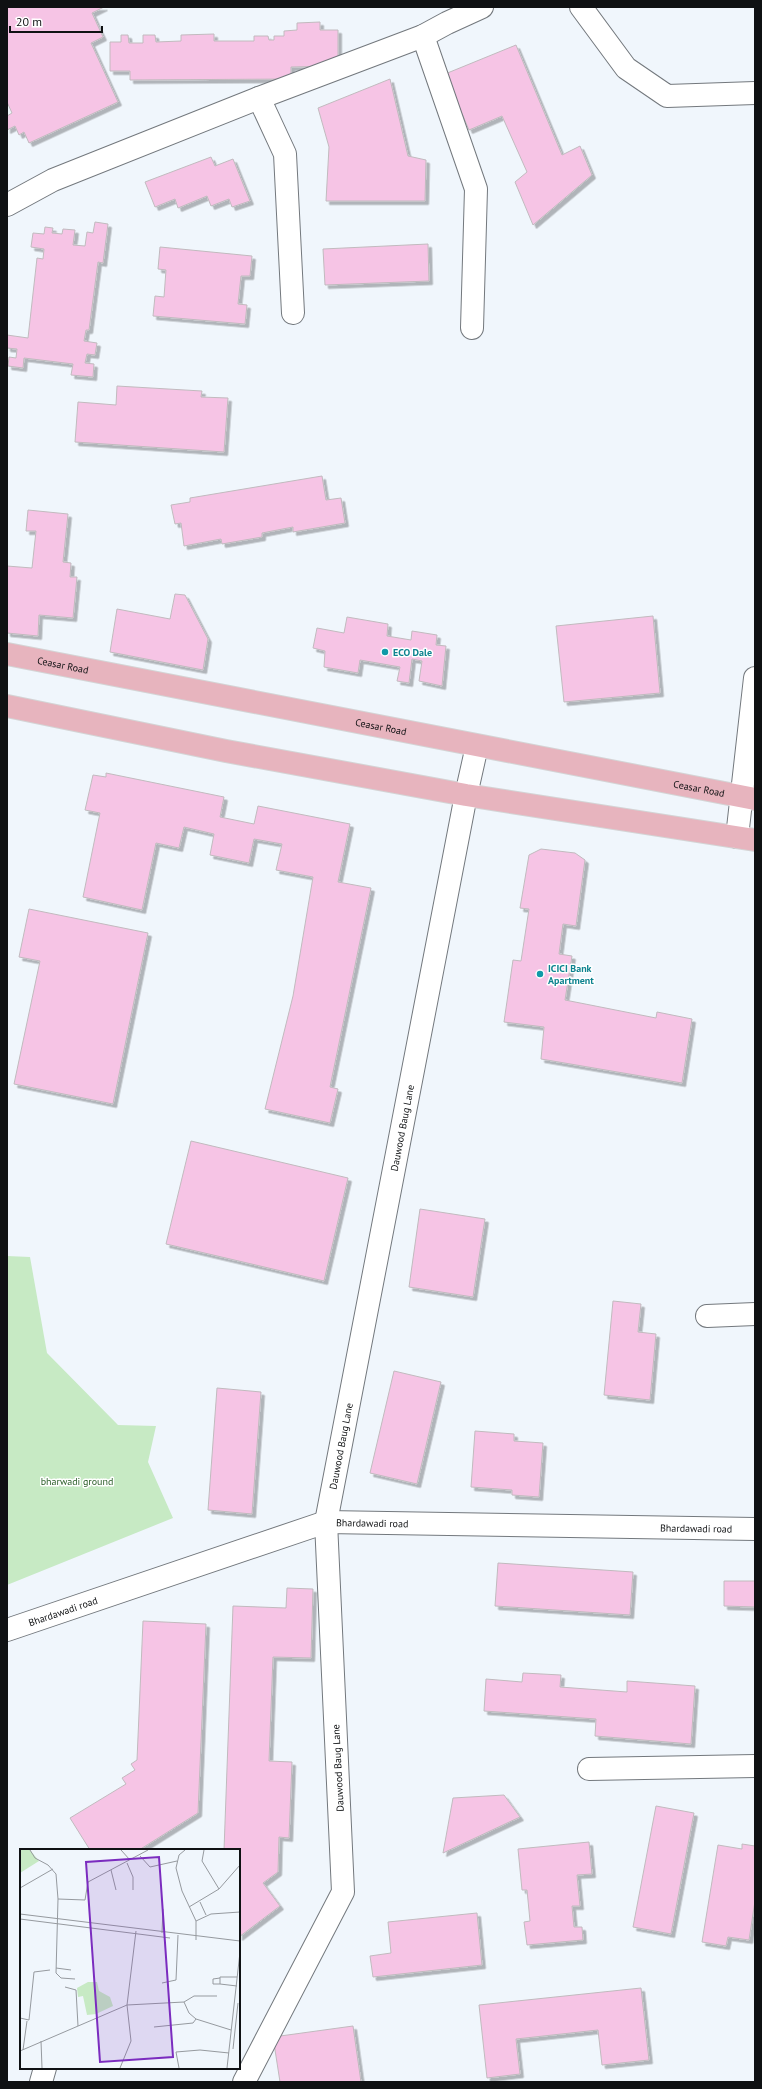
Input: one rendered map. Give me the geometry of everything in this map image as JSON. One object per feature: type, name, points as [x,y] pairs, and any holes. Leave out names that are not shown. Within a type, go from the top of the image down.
[{"type":"main road","name":"Ceasar Road","points":[[7,654],[748,798]]},
{"type":"main road","points":[[7,706],[226,751],[466,795],[746,838]]},
{"type":"street","points":[[581,7],[626,68],[667,96],[755,94]]},
{"type":"street","points":[[7,205],[53,180],[259,98],[423,36],[469,9]]},
{"type":"street","points":[[423,36],[476,189],[472,328]]},
{"type":"street","points":[[259,98],[285,154],[293,313]]},
{"type":"street","points":[[746,838],[755,678]]},
{"type":"street","name":"Dauwood Baug Lane","points":[[244,2082],[343,1892],[326,1522],[466,795],[477,746]]},
{"type":"street","points":[[707,1316],[755,1314]]},
{"type":"street","name":"Bhardawadi road","points":[[7,1630],[326,1522],[755,1529]]},
{"type":"street","points":[[589,1769],[755,1766]]},
{"type":"street","points":[[41,2082],[45,2069]]},
{"type":"green space","name":"bharwadi ground","points":[[7,1256],[30,1257],[47,1353],[118,1425],[156,1426],[148,1462],[173,1518],[7,1585]]},
{"type":"building","points":[[7,7],[104,7],[92,13],[103,37],[91,43],[118,102],[29,143],[24,132],[19,135],[15,126],[7,130],[7,116],[12,113],[7,102]]},
{"type":"building","points":[[320,22],[320,30],[338,30],[338,66],[291,67],[291,79],[130,80],[130,71],[110,71],[110,42],[121,42],[121,35],[128,35],[129,43],[143,43],[143,35],[155,35],[156,42],[181,41],[181,35],[214,34],[214,41],[254,41],[254,36],[268,36],[269,40],[274,40],[274,36],[284,36],[284,31],[297,30],[297,23]]},
{"type":"building","points":[[516,45],[562,155],[580,146],[592,175],[533,225],[515,182],[527,172],[502,116],[469,130],[445,74]]},
{"type":"building","points":[[390,79],[408,156],[426,160],[425,201],[326,201],[329,147],[318,108]]},
{"type":"building","points":[[211,157],[215,166],[233,159],[250,201],[232,207],[229,199],[211,206],[207,196],[178,208],[175,199],[155,207],[145,182]]},
{"type":"building","points":[[95,222],[108,224],[103,263],[98,262],[89,330],[86,330],[84,341],[97,343],[95,355],[87,354],[85,363],[94,364],[93,377],[71,375],[73,364],[24,358],[23,368],[8,366],[9,357],[16,358],[17,349],[7,348],[7,335],[28,338],[37,258],[43,259],[44,249],[31,247],[33,233],[44,234],[45,227],[53,228],[52,233],[62,234],[63,229],[75,230],[73,245],[85,246],[87,232],[93,233]]},
{"type":"building","points":[[428,244],[429,281],[325,285],[323,249]]},
{"type":"building","points":[[160,247],[252,256],[250,276],[241,276],[238,304],[247,305],[245,324],[153,316],[155,296],[164,297],[166,270],[158,269]]},
{"type":"building","points":[[117,386],[202,391],[201,397],[228,398],[224,452],[75,442],[78,402],[116,405]]},
{"type":"building","points":[[322,476],[326,500],[341,498],[345,523],[293,532],[293,527],[262,533],[262,537],[222,544],[221,539],[184,546],[181,523],[175,524],[171,505],[190,502],[190,498]]},
{"type":"building","points":[[28,510],[68,514],[63,562],[71,563],[70,577],[77,577],[73,618],[39,615],[38,636],[7,633],[7,566],[32,568],[36,531],[26,531]]},
{"type":"building","points":[[175,594],[185,595],[208,639],[203,670],[110,652],[117,609],[170,619]]},
{"type":"building","points":[[653,616],[660,693],[564,702],[556,626]]},
{"type":"building","name":"ECO Dale","points":[[347,617],[388,624],[387,636],[411,640],[412,631],[437,635],[436,645],[446,646],[442,686],[419,681],[422,661],[412,659],[409,683],[397,681],[400,667],[360,660],[358,673],[324,667],[325,651],[313,648],[317,628],[344,633]]},
{"type":"building","points":[[106,773],[224,797],[220,817],[254,824],[258,806],[350,824],[338,882],[371,888],[330,1087],[338,1089],[330,1123],[265,1109],[293,996],[313,877],[276,870],[282,844],[254,839],[249,863],[210,855],[214,834],[184,827],[179,848],[156,843],[142,910],[83,897],[100,813],[85,810],[93,775],[106,777]]},
{"type":"building","name":"ICICI Bank Apartment","points":[[541,849],[575,853],[585,860],[576,926],[563,924],[559,954],[572,956],[565,1000],[656,1018],[657,1012],[692,1019],[682,1083],[541,1059],[544,1027],[504,1022],[513,960],[521,961],[529,909],[520,908],[529,855]]},
{"type":"building","points":[[29,909],[148,933],[113,1104],[14,1084],[40,961],[19,957]]},
{"type":"building","points":[[191,1141],[348,1178],[324,1281],[166,1244]]},
{"type":"building","points":[[420,1209],[485,1219],[473,1297],[409,1287]]},
{"type":"building","points":[[613,1301],[641,1304],[638,1332],[656,1334],[650,1400],[604,1395]]},
{"type":"building","points":[[394,1371],[441,1382],[417,1484],[370,1473]]},
{"type":"building","points":[[217,1388],[261,1392],[252,1514],[208,1510]]},
{"type":"building","points":[[475,1431],[514,1434],[514,1441],[543,1443],[539,1497],[512,1495],[512,1490],[471,1487]]},
{"type":"building","points":[[498,1563],[633,1572],[630,1615],[495,1606]]},
{"type":"building","points":[[724,1581],[755,1581],[755,1607],[724,1606]]},
{"type":"building","points":[[287,1588],[313,1589],[311,1658],[273,1657],[269,1761],[292,1762],[289,1838],[279,1837],[278,1872],[263,1883],[280,1906],[240,1936],[240,1849],[224,1849],[233,1606],[286,1608]]},
{"type":"building","points":[[143,1621],[206,1624],[198,1813],[141,1849],[89,1849],[70,1818],[126,1784],[122,1778],[135,1770],[131,1764],[137,1760]]},
{"type":"building","points":[[523,1673],[561,1675],[560,1687],[627,1692],[627,1681],[695,1686],[691,1744],[595,1736],[596,1719],[484,1711],[486,1679],[522,1682]]},
{"type":"building","points":[[504,1795],[520,1817],[443,1853],[453,1798]]},
{"type":"building","points":[[656,1806],[694,1813],[671,1934],[633,1927]]},
{"type":"building","points":[[589,1842],[592,1874],[577,1875],[580,1906],[572,1906],[574,1927],[582,1927],[583,1940],[527,1945],[524,1922],[530,1921],[527,1890],[522,1890],[518,1849]]},
{"type":"building","points":[[742,1844],[755,1846],[755,1901],[749,1940],[728,1937],[726,1946],[702,1942],[718,1845],[742,1849]]},
{"type":"building","points":[[477,1913],[482,1965],[373,1977],[370,1956],[391,1953],[388,1922]]},
{"type":"building","points":[[641,1988],[649,2060],[602,2065],[598,2030],[516,2039],[520,2074],[487,2078],[479,2005]]},
{"type":"building","points":[[353,2026],[361,2082],[280,2082],[273,2037]]},
{"type":"place","name":"ECO Dale","points":[[385,652]]},
{"type":"place","name":"ICICI Bank Apartment","points":[[540,974]]}]
